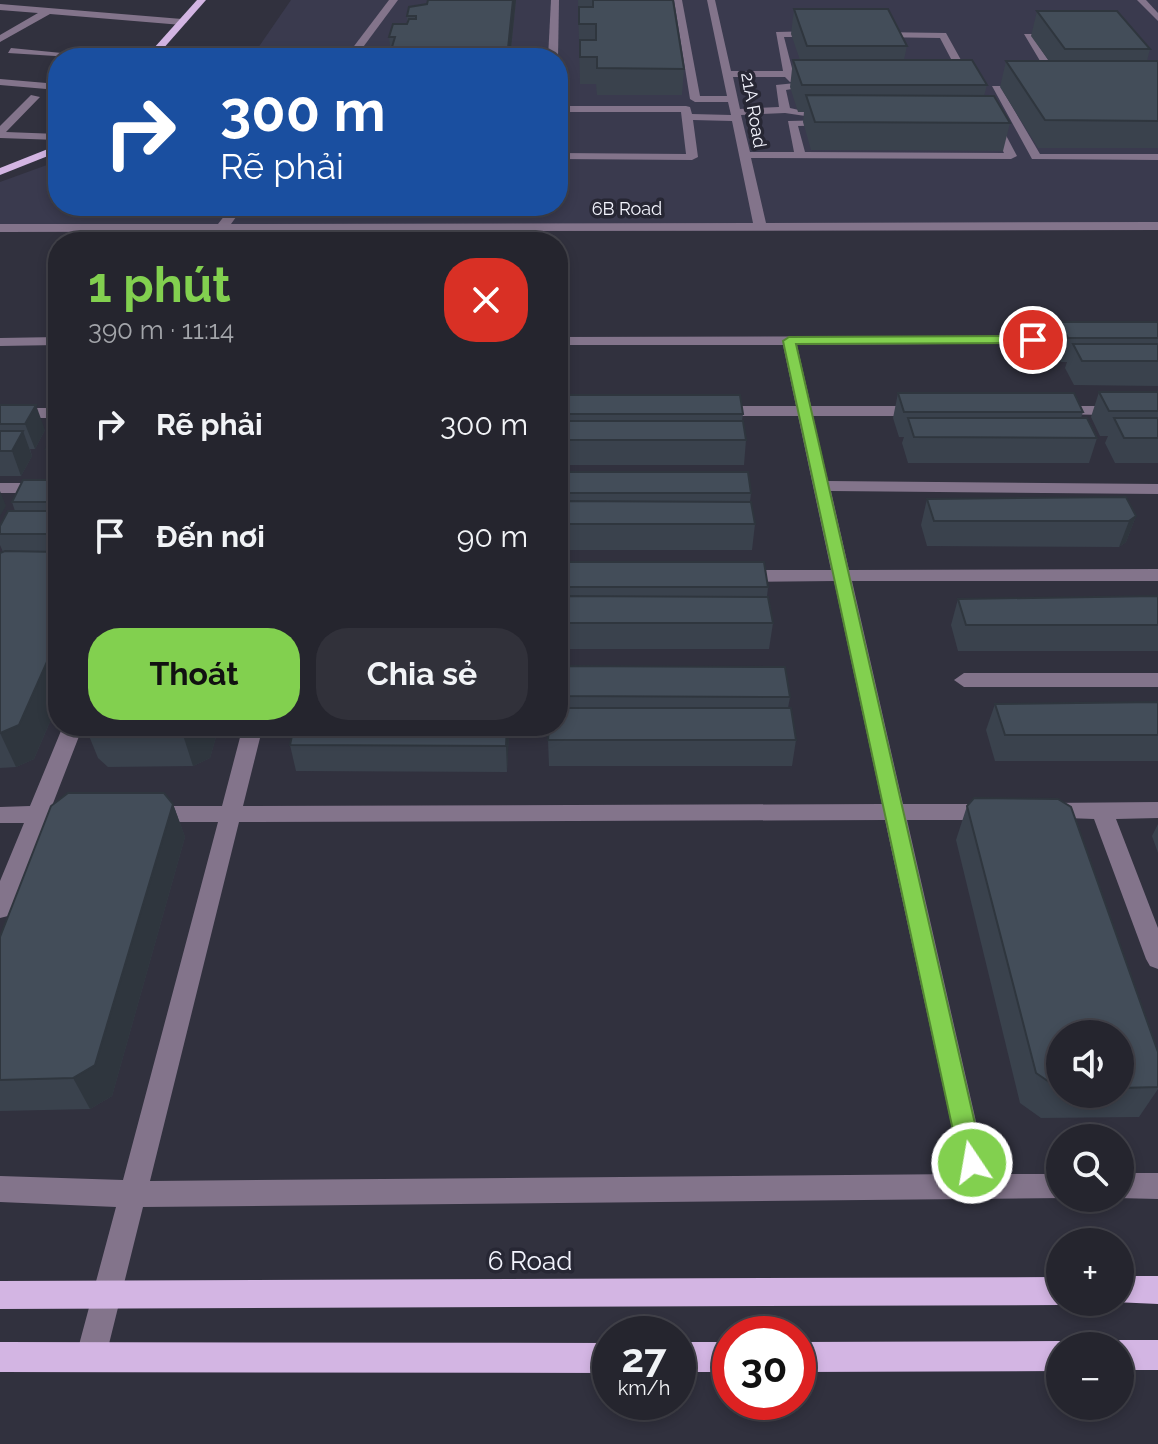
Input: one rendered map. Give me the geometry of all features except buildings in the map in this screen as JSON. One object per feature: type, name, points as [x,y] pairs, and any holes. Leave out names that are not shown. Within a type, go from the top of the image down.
[{"type":"main road","points":[[159,48],[202,0]]},
{"type":"main road","points":[[0,172],[48,152]]},
{"type":"main road","points":[[1134,1290],[1158,1290]]},
{"type":"main road","name":"6 Road","points":[[0,1295],[1046,1291]]},
{"type":"main road","points":[[1134,1355],[1158,1355]]},
{"type":"main road","points":[[816,1357],[1046,1356]]},
{"type":"main road","points":[[0,1357],[592,1358]]},
{"type":"street","points":[[358,48],[394,0]]},
{"type":"street","points":[[553,48],[555,0]]},
{"type":"street","points":[[678,0],[695,99]]},
{"type":"street","name":"21A Road","points":[[711,0],[760,226]]},
{"type":"street","points":[[1141,0],[1158,18]]},
{"type":"street","points":[[0,7],[182,22]]},
{"type":"street","points":[[2,36],[48,11]]},
{"type":"street","points":[[785,110],[780,87],[822,82],[790,79],[779,34],[824,34]]},
{"type":"street","points":[[869,35],[943,35],[966,78],[945,82],[974,88]]},
{"type":"street","points":[[1068,36],[1027,36],[1056,79],[1070,84],[996,88],[1036,157],[1158,157]]},
{"type":"street","points":[[11,51],[48,55]]},
{"type":"street","points":[[729,74],[789,74]]},
{"type":"street","points":[[0,82],[48,86]]},
{"type":"street","points":[[0,133],[35,97]]},
{"type":"street","points":[[568,99],[734,99]]},
{"type":"street","points":[[568,109],[686,109],[692,157],[568,156]]},
{"type":"street","points":[[687,117],[785,110],[800,115],[839,119],[792,123],[800,155]]},
{"type":"street","points":[[744,155],[1011,156],[995,124],[984,116]]},
{"type":"street","points":[[0,133],[48,136]]},
{"type":"street","points":[[222,227],[230,216]]},
{"type":"street","name":"6B Road","points":[[0,228],[1158,226]]},
{"type":"street","points":[[568,341],[1095,340]]},
{"type":"street","points":[[0,342],[48,341]]},
{"type":"street","points":[[789,341],[978,1188]]},
{"type":"street","points":[[695,411],[936,411]]},
{"type":"street","points":[[1047,411],[1158,411]]},
{"type":"street","points":[[0,413],[48,413]]},
{"type":"street","points":[[823,486],[1158,489]]},
{"type":"street","points":[[0,488],[48,488]]},
{"type":"street","points":[[729,576],[1158,575]]},
{"type":"street","points":[[964,680],[1158,680]]},
{"type":"street","points":[[0,909],[69,736]]},
{"type":"street","points":[[91,1356],[250,736]]},
{"type":"street","points":[[126,814],[1158,810]]},
{"type":"street","points":[[1102,811],[1158,959]]},
{"type":"street","points":[[0,815],[97,814]]},
{"type":"street","points":[[1134,1186],[1158,1186]]},
{"type":"street","points":[[0,1189],[131,1194],[1046,1187]]},
{"type":"shaded area","points":[[291,0],[1158,0],[1158,224],[0,225],[0,182],[48,165],[48,216],[568,216],[568,48],[258,48]]},
{"type":"route","points":[[972,1163],[789,341],[1033,340]]}]
